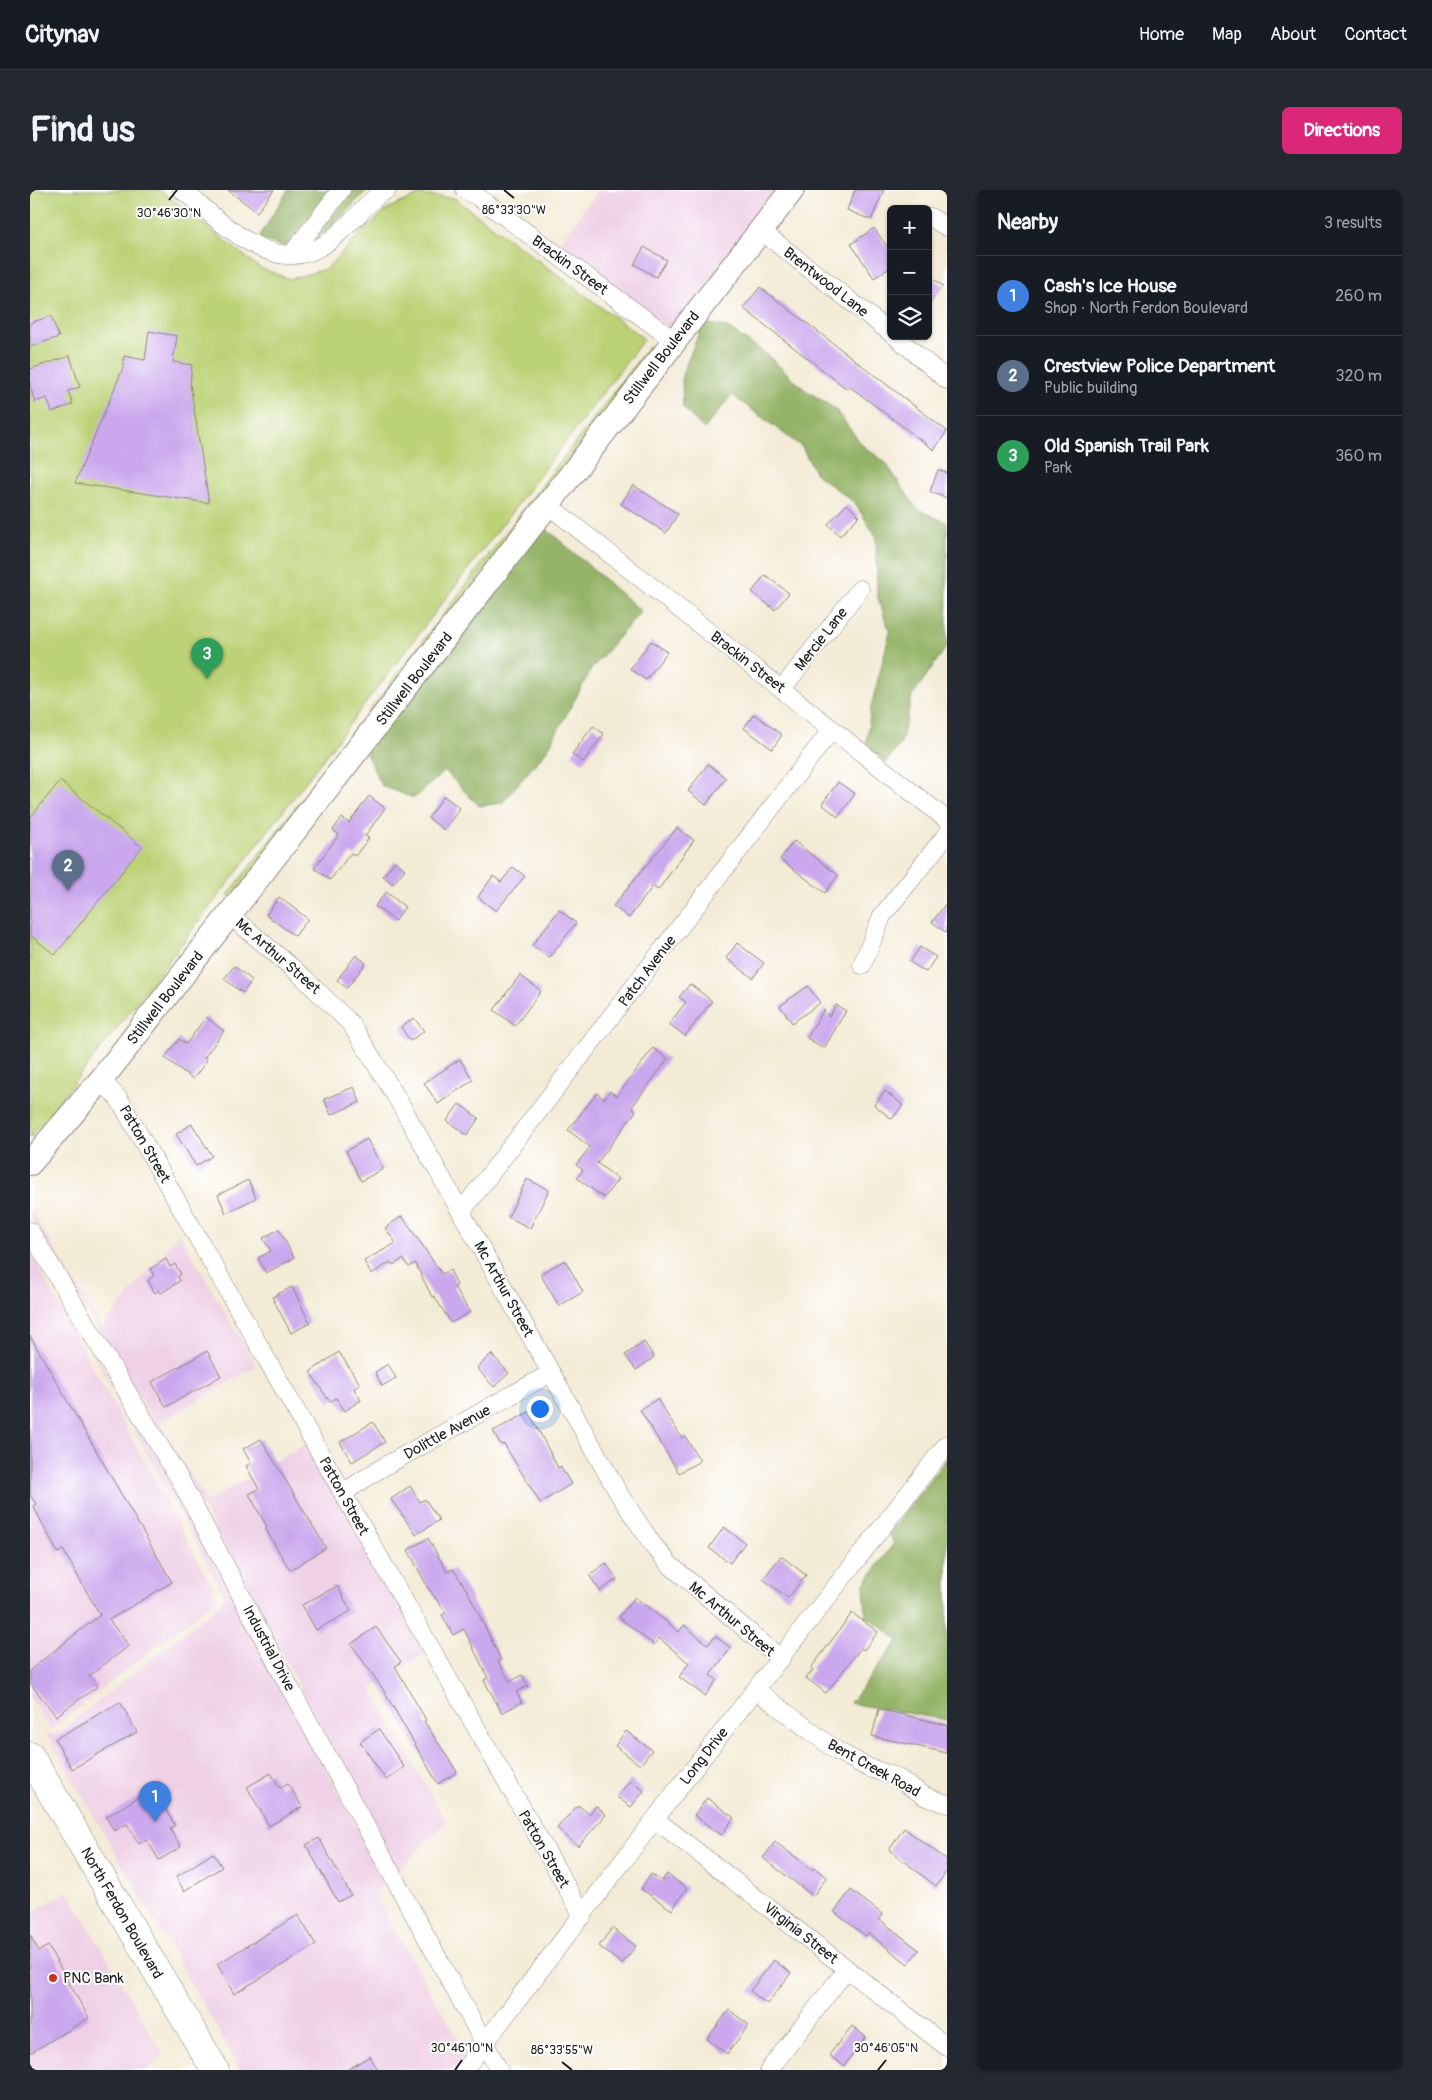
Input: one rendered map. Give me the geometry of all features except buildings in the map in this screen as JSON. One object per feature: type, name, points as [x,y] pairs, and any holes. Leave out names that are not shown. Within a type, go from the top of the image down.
[{"type":"main road","name":"North Ferdon Boulevard","points":[[30,1756],[215,2070]]},
{"type":"street","points":[[182,190],[252,244],[268,252],[291,255],[314,250],[325,244],[379,194],[387,190]]},
{"type":"street","points":[[291,255],[341,190]]},
{"type":"street","name":"Brackin Street","points":[[465,190],[478,197],[674,341]]},
{"type":"street","name":"Stillwell Boulevard","points":[[30,1163],[101,1080],[792,190]]},
{"type":"street","points":[[932,218],[947,227]]},
{"type":"street","name":"Brentwood Lane","points":[[760,230],[887,330]]},
{"type":"street","points":[[900,340],[947,380]]},
{"type":"street","name":"Brackin Street","points":[[548,505],[947,820]]},
{"type":"street","name":"Mercie Lane","points":[[782,689],[860,589]]},
{"type":"street","name":"Patch Avenue","points":[[461,1212],[832,728]]},
{"type":"street","points":[[862,965],[882,916],[947,834]]},
{"type":"street","name":"Mc Arthur Street","points":[[230,915],[314,987],[351,1024],[397,1098],[619,1494],[653,1545],[682,1576],[780,1659]]},
{"type":"street","name":"Patton Street","points":[[101,1080],[119,1099],[582,1916]]},
{"type":"street","name":"Industrial Drive","points":[[30,1231],[179,1478],[293,1695],[499,2070]]},
{"type":"street","name":"Dolittle Avenue","points":[[343,1493],[378,1470],[551,1373]]},
{"type":"street","name":"Long Drive","points":[[464,2070],[655,1819],[947,1444]]},
{"type":"street","name":"Bent Creek Road","points":[[756,1690],[843,1754],[867,1767],[896,1777],[926,1797],[947,1804]]},
{"type":"street","name":"Virginia Street","points":[[655,1819],[947,2048]]},
{"type":"street","points":[[769,2070],[847,1970]]},
{"type":"shaded area","points":[[599,190],[782,190],[672,330],[557,246]]},
{"type":"shaded area","points":[[30,1209],[102,1328],[179,1233],[256,1366],[159,1423],[207,1502],[305,1444],[425,1653],[371,1688],[446,1822],[398,1871],[186,1475],[30,1216]]},
{"type":"shaded area","points":[[30,1252],[218,1597],[50,1730],[30,1696]]},
{"type":"shaded area","points":[[70,1312],[172,1481],[386,1882],[374,1894],[466,2053],[453,2070],[241,2070],[46,1733],[55,1735],[222,1603],[224,1595]]},
{"type":"shaded area","points":[[68,1891],[164,2056],[147,2070],[30,2070],[30,1914]]},
{"type":"green space","points":[[30,190],[160,190],[260,268],[290,279],[326,269],[363,231],[389,208],[419,195],[454,198],[644,339],[125,1018],[30,1138]]},
{"type":"green space","points":[[288,190],[330,190],[286,247],[258,239]]},
{"type":"green space","points":[[352,190],[367,190],[330,229],[311,242]]},
{"type":"green space","points":[[703,323],[726,327],[765,353],[804,389],[835,409],[863,446],[885,462],[916,508],[947,523],[947,646],[912,696],[901,743],[886,762],[866,746],[871,707],[890,632],[877,595],[876,536],[854,502],[816,474],[802,447],[732,395],[704,429],[683,408],[682,375]]},
{"type":"green space","points":[[649,346],[654,349],[232,898],[228,895]]},
{"type":"green space","points":[[543,526],[641,611],[592,668],[547,750],[502,803],[479,806],[445,771],[414,798],[382,786],[366,754]]},
{"type":"green space","points":[[947,1458],[947,1720],[850,1703],[899,1640],[866,1616],[864,1585],[894,1543],[889,1533]]},
{"type":"place","name":"Old Spanish Trail Park","points":[[207,679]]},
{"type":"place","name":"Crestview Police Department","points":[[68,891]]},
{"type":"place","name":"Cash's Ice House","points":[[155,1822]]},
{"type":"place","name":"PNC Bank","points":[[53,1978]]}]
